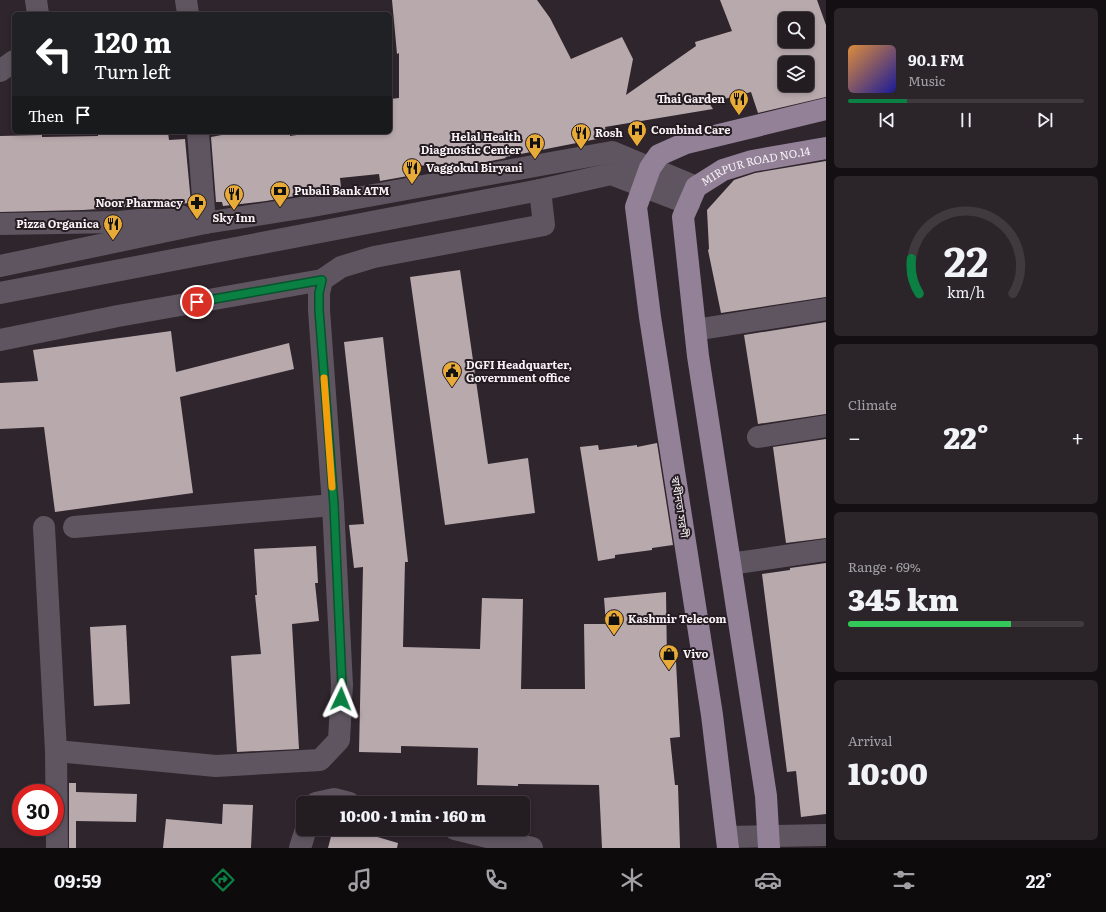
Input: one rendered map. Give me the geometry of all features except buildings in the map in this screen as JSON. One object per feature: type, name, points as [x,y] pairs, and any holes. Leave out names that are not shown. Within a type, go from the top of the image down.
[{"type":"main road","points":[[647,177],[659,155],[686,143],[826,109]]},
{"type":"main road","name":"MIRPUR ROAD NO.14","points":[[689,203],[723,170],[752,161],[826,148]]},
{"type":"main road","name":"স্বাধীনতা সরণী","points":[[647,177],[636,207],[650,317],[712,715],[727,843]]},
{"type":"main road","points":[[689,203],[695,330],[766,796],[768,842]]},
{"type":"street","points":[[36,0],[38,12]]},
{"type":"street","points":[[186,0],[188,12]]},
{"type":"street","points":[[0,71],[12,62]]},
{"type":"street","points":[[198,134],[204,218]]},
{"type":"street","points":[[0,224],[119,222],[204,218],[307,207],[612,152],[647,177],[689,203]]},
{"type":"street","points":[[0,293],[540,190],[611,174],[647,177]]},
{"type":"street","points":[[0,340],[118,316],[322,280],[341,267],[374,257],[544,225],[540,190]]},
{"type":"street","points":[[0,266],[204,218]]},
{"type":"street","points":[[56,751],[216,766],[320,760],[339,740],[342,693],[334,505],[319,310],[319,293],[322,280]]},
{"type":"street","points":[[695,330],[826,309]]},
{"type":"street","points":[[758,437],[826,426]]},
{"type":"street","points":[[74,527],[334,505]]},
{"type":"street","points":[[44,527],[56,751],[57,848]]},
{"type":"street","points":[[730,564],[826,550]]},
{"type":"street","points":[[727,843],[768,842],[826,835]]},
{"type":"street","points":[[300,848],[304,836]]},
{"type":"street","points":[[483,836],[532,848]]},
{"type":"slow traffic","points":[[324,378],[332,487]]},
{"type":"place","name":"Thai Garden","points":[[739,116]]},
{"type":"place","name":"Combind Care","points":[[637,147]]},
{"type":"place","name":"Rosh","points":[[581,150]]},
{"type":"place","name":"Helal Health Diagnostic Center","points":[[535,160]]},
{"type":"place","name":"Vaggokul Biryani","points":[[412,185]]},
{"type":"place","name":"Pubali Bank ATM","points":[[280,208]]},
{"type":"place","name":"Sky Inn","points":[[234,211]]},
{"type":"place","name":"Noor Pharmacy","points":[[197,220]]},
{"type":"place","name":"Pizza Organica","points":[[113,241]]},
{"type":"place","name":"DGFI Headquarter, Government office","points":[[452,388]]},
{"type":"place","name":"Kashmir Telecom","points":[[614,636]]},
{"type":"place","name":"Vivo","points":[[669,671]]},
{"type":"route","points":[[197,302],[322,280],[319,293],[319,310],[338,573],[342,685],[341,699]]}]
